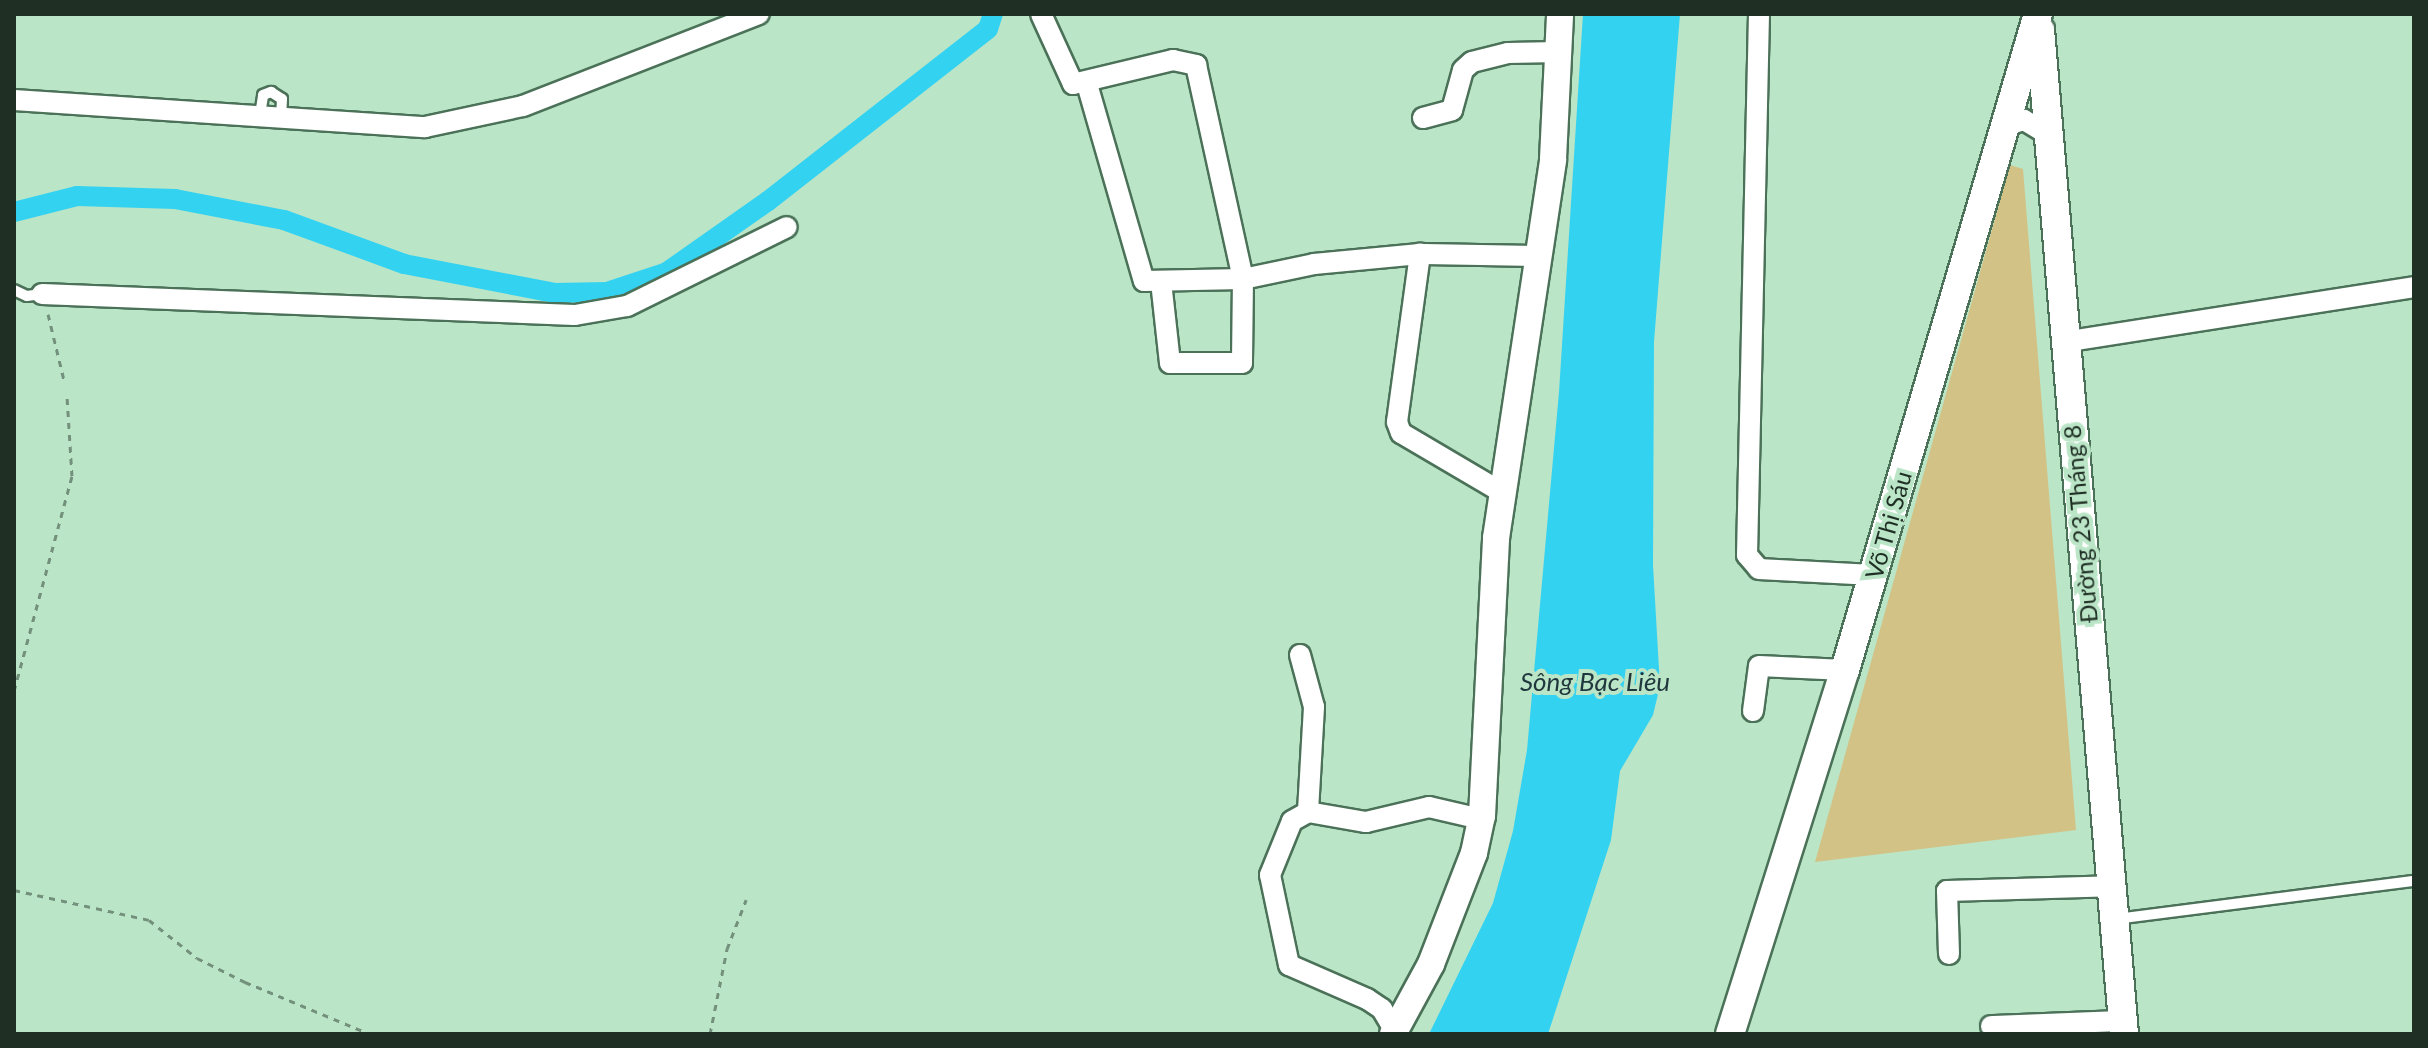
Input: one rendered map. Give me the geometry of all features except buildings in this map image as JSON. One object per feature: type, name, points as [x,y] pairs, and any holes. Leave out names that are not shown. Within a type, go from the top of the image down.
[{"type":"main road","name":"Võ Thị Sáu","points":[[1730,1034],[1845,670],[2038,14]]},
{"type":"main road","name":"Đường 23 Tháng 8","points":[[2038,14],[2063,342],[2123,1028]]},
{"type":"street","points":[[14,100],[260,115],[409,129],[523,106],[759,14]]},
{"type":"street","points":[[1041,14],[1071,81],[1087,84],[1173,60],[1196,65],[1243,279],[1242,363],[1170,363],[1161,282]]},
{"type":"street","points":[[1394,1033],[1431,964],[1474,853],[1481,819],[1486,671],[1503,493],[1540,256],[1560,14]]},
{"type":"street","points":[[1759,14],[1747,555],[1759,569],[1873,575]]},
{"type":"street","points":[[1423,118],[1452,110],[1463,70],[1472,62],[1508,53],[1558,52]]},
{"type":"street","points":[[1087,84],[1139,274],[1144,281],[1243,279],[1329,262],[1420,254],[1540,256]]},
{"type":"street","points":[[2005,126],[2032,121],[2047,134]]},
{"type":"street","points":[[42,294],[575,315],[627,306],[787,227]]},
{"type":"street","points":[[1420,254],[1397,422],[1401,433],[1503,493]]},
{"type":"street","points":[[2063,342],[2414,287]]},
{"type":"street","points":[[1300,655],[1314,707],[1308,812]]},
{"type":"street","points":[[1753,711],[1759,666],[1845,670]]},
{"type":"street","points":[[1394,1033],[1382,1009],[1367,999],[1292,967],[1287,960],[1270,875],[1292,821],[1308,812],[1366,822],[1429,807],[1481,819]]},
{"type":"street","points":[[1949,954],[1947,891],[2111,886]]},
{"type":"street","points":[[1991,1026],[2123,1028]]},
{"type":"lane","points":[[14,290],[27,296],[42,294]]},
{"type":"lane","points":[[2114,919],[2414,881]]},
{"type":"path","points":[[42,294],[64,380]]},
{"type":"path","points":[[14,691],[72,476],[67,396]]},
{"type":"path","points":[[14,890],[149,920],[221,970],[370,1034]]},
{"type":"path","points":[[710,1034],[727,949],[746,900]]},
{"type":"shaded area","points":[[2010,165],[2023,169],[2076,830],[1815,862]]},
{"type":"water","name":"Sông Bạc Liêu","points":[[1583,14],[1680,14],[1654,342],[1653,565],[1660,686],[1653,715],[1620,771],[1611,840],[1548,1034],[1429,1034],[1493,903],[1513,831],[1527,750],[1559,392]]},
{"type":"waterway","points":[[14,212],[77,196],[175,199],[284,220],[404,264],[554,293],[607,292],[667,272],[768,201],[988,29],[993,14]]}]
